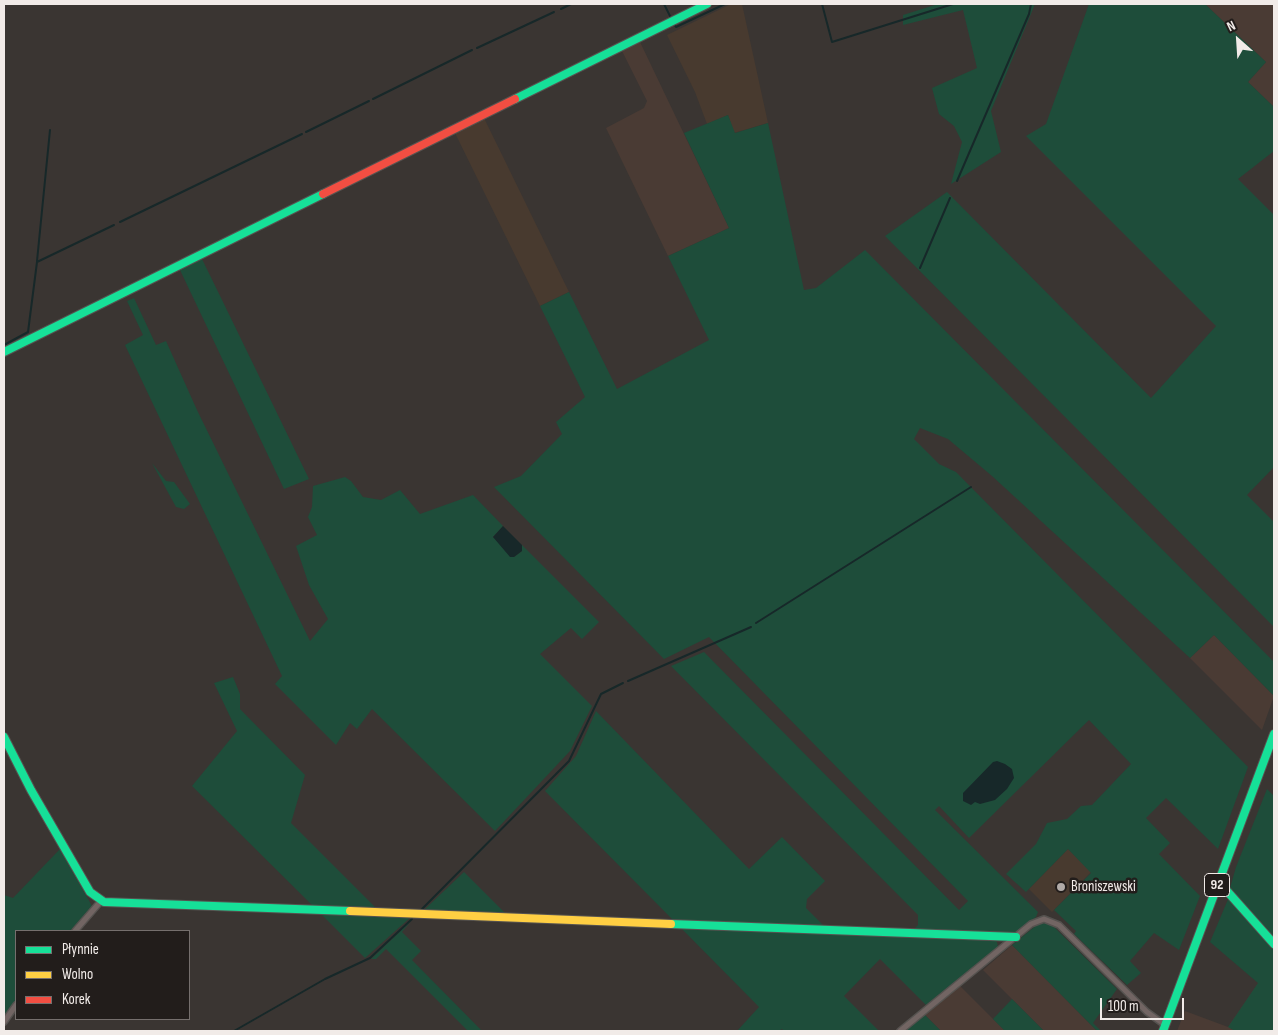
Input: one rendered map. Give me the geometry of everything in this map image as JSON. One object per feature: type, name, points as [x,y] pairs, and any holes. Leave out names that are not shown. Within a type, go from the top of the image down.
[{"type":"street","points":[[4,352],[707,4]]},
{"type":"street","name":"92","points":[[1164,1028],[1274,734]]},
{"type":"street","points":[[4,737],[31,790],[90,892],[101,901],[1016,937]]},
{"type":"street","points":[[1217,886],[1227,891],[1239,903],[1274,944]]},
{"type":"street","points":[[76,930],[101,901]]},
{"type":"street","points":[[900,1031],[1036,921],[1044,919],[1055,922],[1164,1028]]},
{"type":"street","points":[[4,1022],[15,1006]]},
{"type":"shaded area","points":[[731,4],[742,4],[768,123],[734,133],[728,115],[707,124],[695,92],[667,35]]},
{"type":"shaded area","points":[[1205,4],[1274,4],[1274,107],[1248,82],[1266,62]]},
{"type":"shaded area","points":[[640,42],[729,228],[668,256],[606,128],[644,108],[647,101],[622,51]]},
{"type":"shaded area","points":[[484,118],[569,292],[540,306],[455,133]]},
{"type":"shaded area","points":[[503,526],[522,545],[522,551],[514,557],[510,557],[493,537]]},
{"type":"shaded area","points":[[1214,635],[1274,696],[1262,730],[1190,658]]},
{"type":"shaded area","points":[[997,761],[1012,769],[1014,778],[1007,789],[995,800],[980,804],[975,802],[971,805],[963,801],[963,793],[993,762]]},
{"type":"shaded area","points":[[1068,849],[1091,872],[1052,912],[1029,889]]},
{"type":"shaded area","points":[[1012,945],[1097,1031],[1044,1031],[983,970]]},
{"type":"shaded area","points":[[1274,960],[1266,1031],[1177,1031],[1185,1011],[1228,1027]]},
{"type":"shaded area","points":[[960,986],[1005,1031],[941,1031],[925,1015]]},
{"type":"green space","points":[[938,4],[1035,4],[991,111],[1001,152],[951,184],[962,142],[954,126],[939,114],[932,88],[977,68],[963,10],[903,25],[903,15]]},
{"type":"green space","points":[[1089,4],[1205,4],[1266,62],[1248,82],[1274,107],[1274,151],[1238,179],[1274,215],[1274,467],[1247,495],[1274,522],[1274,627],[885,236],[947,192],[1151,398],[1216,326],[1026,136],[1046,124]]},
{"type":"green space","points":[[728,115],[735,133],[768,123],[804,290],[816,288],[865,250],[1274,662],[1274,696],[1214,635],[1190,658],[992,476],[948,439],[920,428],[914,439],[939,464],[956,472],[1248,767],[1218,849],[1166,798],[1146,818],[1170,843],[1159,854],[1200,896],[1179,950],[1154,933],[1130,961],[1141,973],[1127,985],[1074,934],[1076,931],[1054,910],[1091,873],[1068,849],[1026,892],[1006,874],[1036,844],[1047,823],[1067,819],[1081,806],[1092,805],[1131,764],[1089,720],[969,838],[939,806],[935,810],[1038,912],[1036,917],[1016,933],[914,929],[918,925],[918,915],[671,666],[704,652],[959,910],[968,901],[709,637],[664,659],[494,487],[521,476],[562,434],[556,422],[585,397],[540,306],[569,292],[617,389],[709,340],[668,256],[729,228],[684,133]]},
{"type":"green space","points":[[202,259],[309,479],[284,489],[180,270]]},
{"type":"green space","points":[[134,298],[156,345],[166,341],[197,410],[310,641],[328,619],[309,585],[296,546],[317,535],[308,517],[312,507],[313,486],[345,477],[351,481],[363,497],[381,500],[400,490],[420,514],[473,495],[503,526],[493,537],[514,557],[522,551],[522,545],[599,622],[582,639],[571,628],[540,654],[592,706],[570,751],[495,831],[372,709],[357,729],[350,723],[336,745],[275,684],[282,676],[125,345],[143,335],[127,301]]},
{"type":"green space","points":[[152,463],[166,481],[174,482],[190,504],[184,509],[176,507]]},
{"type":"green space","points":[[233,677],[240,694],[240,709],[305,775],[291,823],[376,908],[313,906],[192,786],[237,731],[214,683]]},
{"type":"green space","points":[[596,711],[749,869],[782,837],[825,881],[807,899],[806,908],[823,925],[673,920],[545,791],[576,756]]},
{"type":"green space","points":[[1267,789],[1274,796],[1274,939],[1230,888],[1236,867]]},
{"type":"green space","points":[[60,849],[92,906],[71,930],[15,930],[15,1000],[4,1016],[4,895],[13,898]]},
{"type":"green space","points":[[464,872],[505,913],[423,911]]},
{"type":"green space","points":[[1229,897],[1274,947],[1274,1031],[1235,1031],[1228,1027],[1258,983],[1210,942]]},
{"type":"green space","points":[[320,913],[412,916],[365,958]]},
{"type":"green space","points":[[411,921],[402,932],[421,951],[412,960],[482,1031],[468,1031],[386,949],[376,959],[371,959]]},
{"type":"green space","points":[[1046,923],[1053,926],[1117,989],[1093,1023],[1101,1031],[1097,1031],[1012,945],[1038,924]]},
{"type":"green space","points":[[681,928],[994,939],[998,947],[926,1005],[880,959],[844,996],[879,1031],[784,1031],[782,1029],[779,1031],[737,1031],[759,1007]]},
{"type":"green space","points":[[1012,999],[1044,1031],[1005,1031],[993,1019]]},
{"type":"green space","points":[[925,1015],[941,1031],[905,1031]]},
{"type":"waterway","points":[[561,9],[571,4]]},
{"type":"waterway","points":[[664,4],[670,16]]},
{"type":"waterway","points":[[674,24],[676,27],[725,4]]},
{"type":"waterway","points":[[822,4],[832,42],[953,4]]},
{"type":"waterway","points":[[957,181],[1029,14],[1031,4]]},
{"type":"waterway","points":[[477,48],[554,12]]},
{"type":"waterway","points":[[373,99],[472,50]]},
{"type":"waterway","points":[[306,132],[369,101]]},
{"type":"waterway","points":[[37,261],[50,130]]},
{"type":"waterway","points":[[120,222],[302,134]]},
{"type":"waterway","points":[[920,268],[950,198]]},
{"type":"waterway","points":[[4,345],[28,332],[37,262],[114,225]]},
{"type":"waterway","points":[[756,623],[971,487]]},
{"type":"waterway","points":[[628,681],[751,627]]},
{"type":"waterway","points":[[421,910],[569,761],[601,694],[623,683]]},
{"type":"waterway","points":[[234,1031],[325,979],[370,958],[412,919]]},
{"type":"traffic: fast","points":[[515,99],[707,4]]},
{"type":"traffic: fast","points":[[4,352],[323,194]]},
{"type":"traffic: fast","points":[[1163,1031],[1274,734]]},
{"type":"traffic: fast","points":[[4,737],[31,790],[90,892],[104,902],[350,911]]},
{"type":"traffic: fast","points":[[1217,886],[1227,891],[1274,944]]},
{"type":"traffic: fast","points":[[671,924],[1016,937]]},
{"type":"traffic: slow","points":[[350,911],[671,924]]},
{"type":"traffic: jam","points":[[323,194],[515,99]]},
{"type":"place","name":"Broniszewski","points":[[1061,887]]}]
